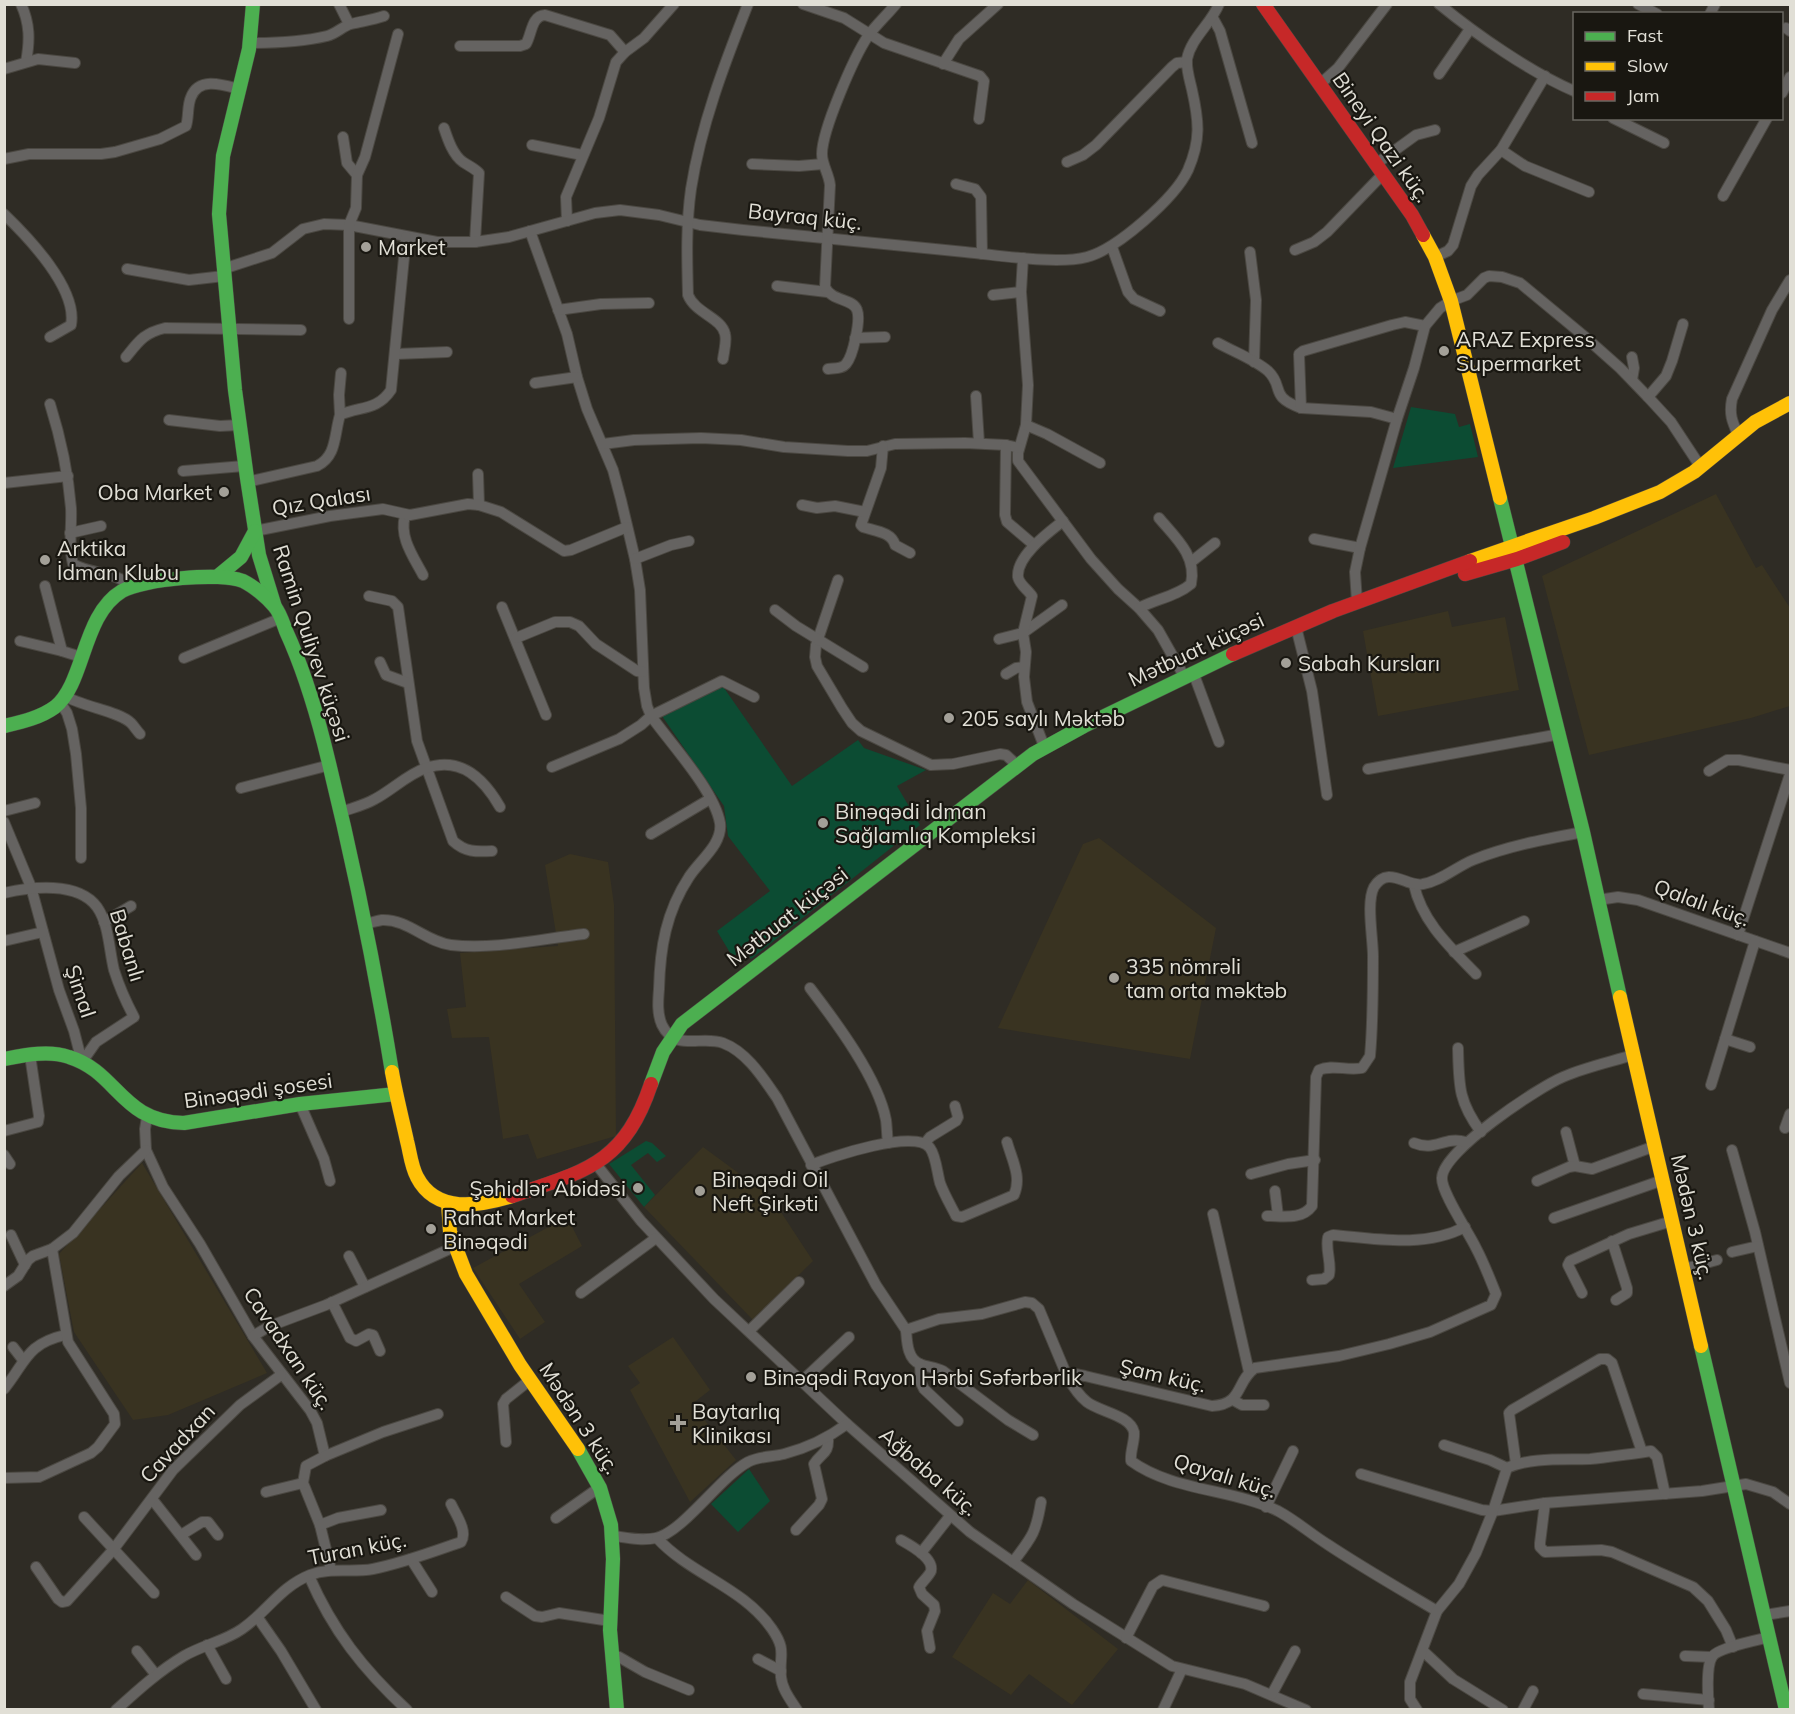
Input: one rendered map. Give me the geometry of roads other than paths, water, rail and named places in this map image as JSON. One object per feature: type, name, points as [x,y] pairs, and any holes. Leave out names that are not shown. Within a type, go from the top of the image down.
[{"type":"main road","name":"Ramin Quliyev küçəsi","points":[[253,4],[251,43],[227,134],[219,180],[218,203],[244,466],[262,571],[311,693],[330,765],[364,924],[396,1094],[415,1174],[421,1186],[430,1194],[448,1203]]},
{"type":"main road","name":"Bineyi Qazi küç.","points":[[1263,4],[1412,215],[1435,257],[1451,301],[1515,553]]},
{"type":"main road","name":"Mətbuat küçəsi","points":[[448,1203],[463,1205],[501,1199],[596,1164],[620,1143],[634,1123],[642,1108],[661,1053],[671,1036],[700,1009],[1044,746],[1189,674],[1357,602],[1515,553],[1666,501],[1691,486],[1738,435],[1776,409],[1791,403]]},
{"type":"main road","name":"Mətbuat küçəsi","points":[[1703,471],[1762,429],[1791,414]]},
{"type":"main road","points":[[218,576],[242,558],[255,531]]},
{"type":"main road","name":"Mədən 3 küç.","points":[[1515,553],[1583,832],[1786,1710]]},
{"type":"main road","points":[[4,726],[37,717],[63,699],[106,605],[131,586],[218,576],[242,581],[259,592],[278,612]]},
{"type":"main road","name":"Binəqədi şosesi","points":[[4,1059],[30,1055],[69,1056],[97,1073],[130,1105],[147,1117],[168,1123],[184,1123],[300,1104],[396,1094]]},
{"type":"main road","name":"Mədən 3 küç.","points":[[448,1203],[449,1227],[454,1247],[471,1283],[530,1380],[581,1454],[600,1487],[607,1505],[614,1536],[610,1621],[617,1710]]},
{"type":"street","points":[[21,4],[29,29],[30,44],[26,62]]},
{"type":"street","points":[[339,4],[349,24]]},
{"type":"street","points":[[567,221],[566,197],[599,118],[616,62],[644,38],[674,4]]},
{"type":"street","points":[[723,358],[725,334],[723,330],[719,324],[691,303],[688,296],[688,222],[691,191],[701,139],[715,88],[748,4]]},
{"type":"street","points":[[803,4],[844,18],[884,43],[980,76],[984,81],[979,119]]},
{"type":"street","points":[[827,292],[824,278],[830,185],[827,170],[823,164],[822,147],[826,131],[852,68],[870,34],[896,4]]},
{"type":"street","points":[[944,64],[959,39],[998,4]]},
{"type":"street","points":[[1067,162],[1083,156],[1172,68],[1178,63],[1187,62],[1193,44],[1213,18],[1219,4]]},
{"type":"street","points":[[1319,85],[1338,68],[1387,4]]},
{"type":"street","points":[[1439,4],[1470,29],[1545,76],[1573,90]]},
{"type":"street","points":[[1638,4],[1654,12]]},
{"type":"street","points":[[460,46],[520,46],[526,44],[535,19],[540,15],[545,15],[610,35],[625,52]]},
{"type":"street","points":[[251,43],[285,43],[328,36],[349,24],[369,22],[384,16]]},
{"type":"street","points":[[1213,18],[1220,31],[1252,143]]},
{"type":"street","points":[[1439,74],[1470,29]]},
{"type":"street","points":[[349,319],[349,225],[356,208],[357,176],[398,34]]},
{"type":"street","points":[[4,69],[26,62],[46,60],[75,63]]},
{"type":"street","name":"Bayraq küç.","points":[[127,269],[189,280],[224,273],[272,253],[303,229],[324,224],[349,225],[437,242],[475,242],[509,237],[595,213],[620,210],[743,230],[1023,258],[1071,260],[1097,254],[1112,247],[1166,200],[1179,185],[1195,154],[1199,130],[1187,62]]},
{"type":"street","points":[[1435,257],[1453,245],[1471,186],[1501,150],[1545,76]]},
{"type":"street","points":[[1784,91],[1791,77]]},
{"type":"street","points":[[4,159],[44,153],[100,154],[137,146],[186,126],[191,96],[202,85],[211,83],[240,89]]},
{"type":"street","points":[[1617,120],[1664,142]]},
{"type":"street","points":[[1723,196],[1766,120]]},
{"type":"street","points":[[444,128],[451,147],[461,161],[472,166],[479,173],[475,242]]},
{"type":"street","points":[[1295,250],[1314,242],[1328,232],[1380,169],[1416,135],[1436,130]]},
{"type":"street","points":[[343,137],[347,163],[357,176]]},
{"type":"street","points":[[532,145],[582,155]]},
{"type":"street","points":[[1501,150],[1525,166],[1589,192]]},
{"type":"street","points":[[752,164],[799,166],[823,164]]},
{"type":"street","points":[[956,184],[975,189],[981,196],[982,254]]},
{"type":"street","points":[[4,214],[46,260],[59,280],[69,304],[71,325],[50,337]]},
{"type":"street","points":[[530,231],[567,334],[587,409],[613,470],[635,558],[642,610],[645,698],[651,716],[710,799],[720,825],[717,838],[689,877],[670,911],[663,942],[658,1008],[661,1023],[671,1036],[681,1041],[710,1040],[723,1043],[750,1062],[777,1098],[876,1285],[906,1330],[912,1359],[943,1371],[1008,1420],[1033,1435]]},
{"type":"street","points":[[340,415],[376,406],[386,399],[391,390],[406,237]]},
{"type":"street","points":[[1112,247],[1128,292],[1134,298],[1160,311]]},
{"type":"street","points":[[1250,252],[1256,300],[1254,362]]},
{"type":"street","points":[[1023,258],[1021,292],[1028,365],[1026,425],[1017,456],[1021,467],[1105,575],[1158,630],[1189,674],[1219,742]]},
{"type":"street","points":[[1357,602],[1355,572],[1360,548],[1425,326],[1440,308],[1467,295],[1489,276],[1514,280],[1532,292],[1584,336],[1632,380],[1671,422],[1703,471]]},
{"type":"street","points":[[1738,435],[1729,411],[1732,399],[1772,310],[1791,280]]},
{"type":"street","points":[[777,286],[827,292],[856,308],[858,313],[851,355],[841,368],[828,369]]},
{"type":"street","points":[[993,295],[1021,292]]},
{"type":"street","points":[[558,310],[601,304],[649,303]]},
{"type":"street","points":[[1301,408],[1299,354],[1303,351],[1405,322],[1425,326]]},
{"type":"street","points":[[1648,397],[1665,376],[1683,324]]},
{"type":"street","points":[[126,357],[143,336],[151,331],[181,327],[301,330]]},
{"type":"street","points":[[855,338],[885,337]]},
{"type":"street","points":[[1218,344],[1254,362],[1272,375],[1280,396],[1290,404],[1301,408],[1371,412],[1396,419]]},
{"type":"street","points":[[396,354],[447,352]]},
{"type":"street","points":[[1632,357],[1634,368],[1632,380]]},
{"type":"street","points":[[248,482],[306,469],[327,461],[333,448],[340,415],[341,374]]},
{"type":"street","points":[[535,383],[577,377]]},
{"type":"street","points":[[976,396],[979,443]]},
{"type":"street","points":[[50,404],[63,447],[68,476],[70,554],[73,564],[123,579],[131,586]]},
{"type":"street","points":[[169,420],[220,426],[239,425]]},
{"type":"street","points":[[1026,425],[1100,463]]},
{"type":"street","points":[[603,444],[634,440],[701,438],[741,440],[824,450],[867,451],[895,444],[979,443],[1019,448]]},
{"type":"street","points":[[1006,445],[1005,515],[1007,522],[1034,544]]},
{"type":"street","points":[[883,446],[881,468],[861,522],[863,527],[890,536],[894,539],[895,546],[910,553]]},
{"type":"street","points":[[183,471],[244,466]]},
{"type":"street","points":[[478,474],[479,505]]},
{"type":"street","points":[[4,483],[68,476]]},
{"type":"street","name":"Qız Qalası","points":[[255,531],[330,516],[383,509],[405,516],[468,504],[501,512],[564,551],[627,527]]},
{"type":"street","points":[[802,505],[818,508],[835,506],[865,512]]},
{"type":"street","points":[[405,516],[403,524],[405,539],[423,575]]},
{"type":"street","points":[[1139,608],[1184,590],[1191,584],[1191,562],[1186,550],[1160,518]]},
{"type":"street","points":[[1044,746],[1027,702],[1024,667],[1026,652],[1023,633],[1032,596],[1019,581],[1018,576],[1022,563],[1034,544],[1063,521]]},
{"type":"street","points":[[70,533],[101,526]]},
{"type":"street","points":[[1314,539],[1360,548]]},
{"type":"street","points":[[635,558],[689,542]]},
{"type":"street","points":[[1191,562],[1215,543]]},
{"type":"street","points":[[838,580],[818,639],[815,657],[817,666],[852,723],[861,731],[931,765],[953,764],[1000,754],[1006,755],[1017,765]]},
{"type":"street","points":[[45,586],[62,651]]},
{"type":"street","points":[[369,596],[392,601],[398,607],[412,717],[425,768],[453,841],[461,849],[475,852],[492,851]]},
{"type":"street","points":[[999,639],[1023,633],[1062,605]]},
{"type":"street","points":[[502,607],[546,715]]},
{"type":"street","points":[[776,610],[863,667]]},
{"type":"street","points":[[184,658],[278,612]]},
{"type":"street","points":[[516,638],[555,622],[570,622],[579,626],[596,644],[637,671],[643,672]]},
{"type":"street","points":[[1296,627],[1312,691],[1326,795]]},
{"type":"street","points":[[20,641],[81,657]]},
{"type":"street","points":[[380,662],[386,675],[408,682]]},
{"type":"street","points":[[1006,674],[1016,668],[1024,667]]},
{"type":"street","points":[[552,767],[619,739],[641,726],[651,716],[722,681],[754,697]]},
{"type":"street","points":[[81,858],[81,808],[76,754],[72,729],[63,699],[123,717],[140,735]]},
{"type":"street","points":[[1368,769],[1560,734]]},
{"type":"street","points":[[1709,771],[1727,760],[1740,759],[1791,772],[1738,935]]},
{"type":"street","points":[[341,812],[374,800],[425,768],[442,764],[464,768],[489,788],[500,807]]},
{"type":"street","points":[[241,788],[330,765]]},
{"type":"street","points":[[651,834],[710,799]]},
{"type":"street","points":[[4,811],[35,803]]},
{"type":"street","name":"Şimal","points":[[4,822],[31,887],[59,990],[74,1031],[82,1062]]},
{"type":"street","points":[[1275,1191],[1273,1216],[1298,1216],[1308,1212],[1312,1206],[1315,1160],[1316,1077],[1319,1070],[1324,1068],[1362,1068],[1370,1056],[1373,966],[1372,890],[1382,880],[1391,877],[1399,877],[1414,885],[1430,882],[1471,861],[1493,853],[1583,832]]},
{"type":"street","points":[[1414,885],[1419,905],[1425,915],[1454,952],[1476,974]]},
{"type":"street","name":"Babanlı","points":[[4,893],[31,887],[74,892],[86,896],[96,906],[104,922],[118,983],[134,1017],[96,1042],[82,1062]]},
{"type":"street","name":"Qalalı küç.","points":[[1598,900],[1629,897],[1791,953]]},
{"type":"street","points":[[104,922],[131,906]]},
{"type":"street","points":[[364,924],[382,920],[397,922],[448,945],[468,946],[584,934]]},
{"type":"street","points":[[1454,952],[1524,921]]},
{"type":"street","points":[[4,941],[43,932]]},
{"type":"street","points":[[1711,1085],[1755,941]]},
{"type":"street","points":[[810,988],[861,1062],[880,1100],[886,1119],[888,1143]]},
{"type":"street","points":[[1725,1039],[1750,1047]]},
{"type":"street","points":[[1458,1048],[1461,1099],[1471,1119],[1481,1132]]},
{"type":"street","points":[[4,1131],[38,1122],[30,1055]]},
{"type":"street","points":[[1213,1214],[1249,1372],[1255,1368],[1339,1356],[1430,1332],[1491,1305],[1496,1294],[1477,1249],[1443,1185],[1442,1173],[1447,1165],[1466,1142],[1548,1084],[1580,1071],[1634,1055]]},
{"type":"street","points":[[300,1104],[324,1159],[330,1181]]},
{"type":"street","points":[[926,1142],[930,1137],[956,1121],[958,1117],[955,1106]]},
{"type":"street","points":[[1785,1128],[1791,1113]]},
{"type":"street","name":"Cavadxan küç.","points":[[147,1117],[146,1150],[164,1187],[253,1336],[310,1410],[317,1423],[326,1456]]},
{"type":"street","points":[[1566,1132],[1575,1166]]},
{"type":"street","points":[[811,1165],[830,1157],[888,1143],[915,1140],[926,1142],[932,1150],[941,1186],[956,1216],[962,1217],[1014,1195],[1018,1179],[1006,1142]]},
{"type":"street","points":[[1414,1143],[1423,1146],[1450,1140],[1466,1142]]},
{"type":"street","points":[[1537,1181],[1575,1166],[1592,1169],[1655,1146]]},
{"type":"street","points":[[4,1286],[18,1276],[33,1256],[52,1250],[73,1233],[119,1176],[146,1150]]},
{"type":"street","points":[[1732,1150],[1791,1383]]},
{"type":"street","points":[[1251,1174],[1288,1164],[1315,1160]]},
{"type":"street","name":"Ağbaba küç.","points":[[596,1164],[656,1238],[714,1299],[801,1382],[969,1532],[1126,1638],[1166,1662],[1182,1669],[1245,1684],[1306,1710]]},
{"type":"street","points":[[1554,1218],[1663,1180]]},
{"type":"street","points":[[1582,1293],[1569,1270],[1570,1261],[1612,1241],[1672,1221]]},
{"type":"street","points":[[1312,1280],[1324,1279],[1329,1275],[1327,1242],[1328,1238],[1333,1235],[1397,1240],[1434,1238],[1452,1234],[1465,1227]]},
{"type":"street","points":[[11,1235],[25,1265]]},
{"type":"street","points":[[581,1293],[656,1238]]},
{"type":"street","points":[[1612,1241],[1627,1288],[1627,1293],[1616,1300]]},
{"type":"street","points":[[1732,1252],[1758,1246]]},
{"type":"street","points":[[253,1336],[270,1326],[332,1302],[454,1247]]},
{"type":"street","points":[[4,1478],[39,1477],[91,1453],[114,1428],[116,1419],[65,1335],[52,1250]]},
{"type":"street","points":[[349,1256],[365,1287]]},
{"type":"street","points":[[1684,1269],[1717,1260]]},
{"type":"street","points":[[749,1331],[799,1282]]},
{"type":"street","points":[[332,1302],[350,1338],[356,1341],[369,1334],[373,1335],[380,1351]]},
{"type":"street","points":[[906,1330],[939,1319],[982,1314],[1025,1302],[1032,1303],[1039,1309],[1067,1376]]},
{"type":"street","points":[[4,1389],[23,1360],[42,1343],[65,1335]]},
{"type":"street","points":[[801,1382],[849,1337]]},
{"type":"street","points":[[13,1347],[23,1360]]},
{"type":"street","points":[[1417,1710],[1410,1699],[1410,1682],[1437,1611],[1459,1584],[1469,1567],[1511,1466],[1509,1413],[1600,1359],[1607,1359],[1612,1363],[1642,1452]]},
{"type":"street","points":[[920,1364],[921,1383],[924,1389],[958,1421]]},
{"type":"street","name":"Şam küç.","points":[[1067,1376],[1075,1374],[1212,1406],[1223,1406],[1233,1400],[1249,1372]]},
{"type":"street","name":"Cavadxan","points":[[36,1568],[58,1599],[62,1602],[67,1601],[113,1550],[173,1470],[240,1405],[281,1375]]},
{"type":"street","name":"Qayalı küç.","points":[[1067,1376],[1086,1401],[1124,1419],[1130,1425],[1134,1433],[1131,1461],[1138,1466],[1179,1483],[1266,1507],[1290,1519],[1437,1611]]},
{"type":"street","points":[[506,1442],[503,1404],[530,1380]]},
{"type":"street","points":[[1233,1400],[1242,1405],[1264,1405]]},
{"type":"street","points":[[331,1570],[320,1525],[303,1483],[306,1466],[383,1432],[438,1414]]},
{"type":"street","points":[[614,1536],[642,1540],[657,1538],[678,1524],[735,1471],[747,1463],[757,1458],[788,1453],[828,1438],[847,1424]]},
{"type":"street","points":[[796,1530],[822,1499],[814,1464],[829,1447],[828,1438]]},
{"type":"street","points":[[1444,1445],[1511,1466],[1651,1451],[1657,1457],[1665,1494]]},
{"type":"street","points":[[1266,1507],[1293,1451]]},
{"type":"street","points":[[1361,1474],[1472,1508],[1493,1511],[1545,1503],[1665,1494],[1746,1484],[1762,1488],[1791,1504]]},
{"type":"street","points":[[266,1492],[303,1483]]},
{"type":"street","points":[[556,1518],[600,1487]]},
{"type":"street","points":[[152,1499],[196,1555]]},
{"type":"street","points":[[1013,1562],[1037,1527],[1041,1503]]},
{"type":"street","points":[[1545,1503],[1540,1543],[1540,1547],[1545,1552],[1601,1550],[1612,1552],[1688,1584],[1708,1601],[1726,1630],[1733,1647]]},
{"type":"street","name":"Turan küç.","points":[[116,1710],[156,1675],[185,1655],[241,1630],[258,1618],[283,1591],[309,1576],[331,1570],[359,1571],[411,1559],[461,1542],[464,1532],[451,1504]]},
{"type":"street","points":[[320,1525],[338,1518],[381,1510]]},
{"type":"street","points":[[921,1552],[950,1516]]},
{"type":"street","points":[[84,1517],[154,1593]]},
{"type":"street","points":[[180,1535],[202,1522],[208,1522],[218,1535]]},
{"type":"street","points":[[657,1538],[680,1559],[739,1595],[756,1610],[779,1640],[783,1657],[781,1671],[783,1685],[797,1710]]},
{"type":"street","points":[[901,1540],[921,1552],[930,1563],[930,1572],[919,1587],[922,1594],[934,1605],[935,1611],[927,1631],[930,1648]]},
{"type":"street","points":[[411,1559],[432,1592]]},
{"type":"street","points":[[309,1576],[328,1617],[352,1651],[380,1685],[407,1710]]},
{"type":"street","points":[[1126,1638],[1153,1586],[1162,1581],[1264,1606]]},
{"type":"street","points":[[506,1597],[535,1616],[542,1617],[559,1613],[610,1621]]},
{"type":"street","points":[[1765,1615],[1791,1611]]},
{"type":"street","points":[[258,1618],[281,1651],[316,1710]]},
{"type":"street","points":[[1685,1656],[1711,1657],[1733,1647],[1770,1637]]},
{"type":"street","points":[[207,1645],[226,1679]]},
{"type":"street","points":[[137,1651],[156,1675]]},
{"type":"street","points":[[1423,1651],[1460,1684],[1503,1710]]},
{"type":"street","points":[[1272,1694],[1295,1652]]},
{"type":"street","points":[[612,1656],[625,1659],[645,1672],[689,1690]]},
{"type":"street","points":[[1643,1694],[1709,1705],[1711,1657]]},
{"type":"street","points":[[758,1659],[781,1671]]},
{"type":"street","points":[[1163,1710],[1182,1669]]},
{"type":"street","points":[[1523,1710],[1533,1691]]},
{"type":"place","name":"Market","points":[[366,247]]},
{"type":"place","name":"ARAZ Express Supermarket","points":[[1444,351]]},
{"type":"place","name":"Oba Market","points":[[224,492]]},
{"type":"place","name":"Arktika İdman Klubu","points":[[45,560]]},
{"type":"place","name":"Sabah Kursları","points":[[1286,663]]},
{"type":"place","name":"205 saylı Məktəb","points":[[949,718]]},
{"type":"place","name":"Binəqədi İdman Sağlamlıq Kompleksi","points":[[823,823]]},
{"type":"place","name":"335 nömrəli tam orta məktəb","points":[[1114,978]]},
{"type":"place","name":"Şəhidlər Abidəsi","points":[[638,1188]]},
{"type":"place","name":"Binəqədi Oil Neft Şirkəti","points":[[700,1191]]},
{"type":"place","name":"Rahat Market Binəqədi","points":[[431,1229]]},
{"type":"place","name":"Binəqədi Rayon Hərbi Səfərbərlik","points":[[751,1377]]},
{"type":"place","name":"Baytarlıq Klinikası","points":[[678,1423]]}]
